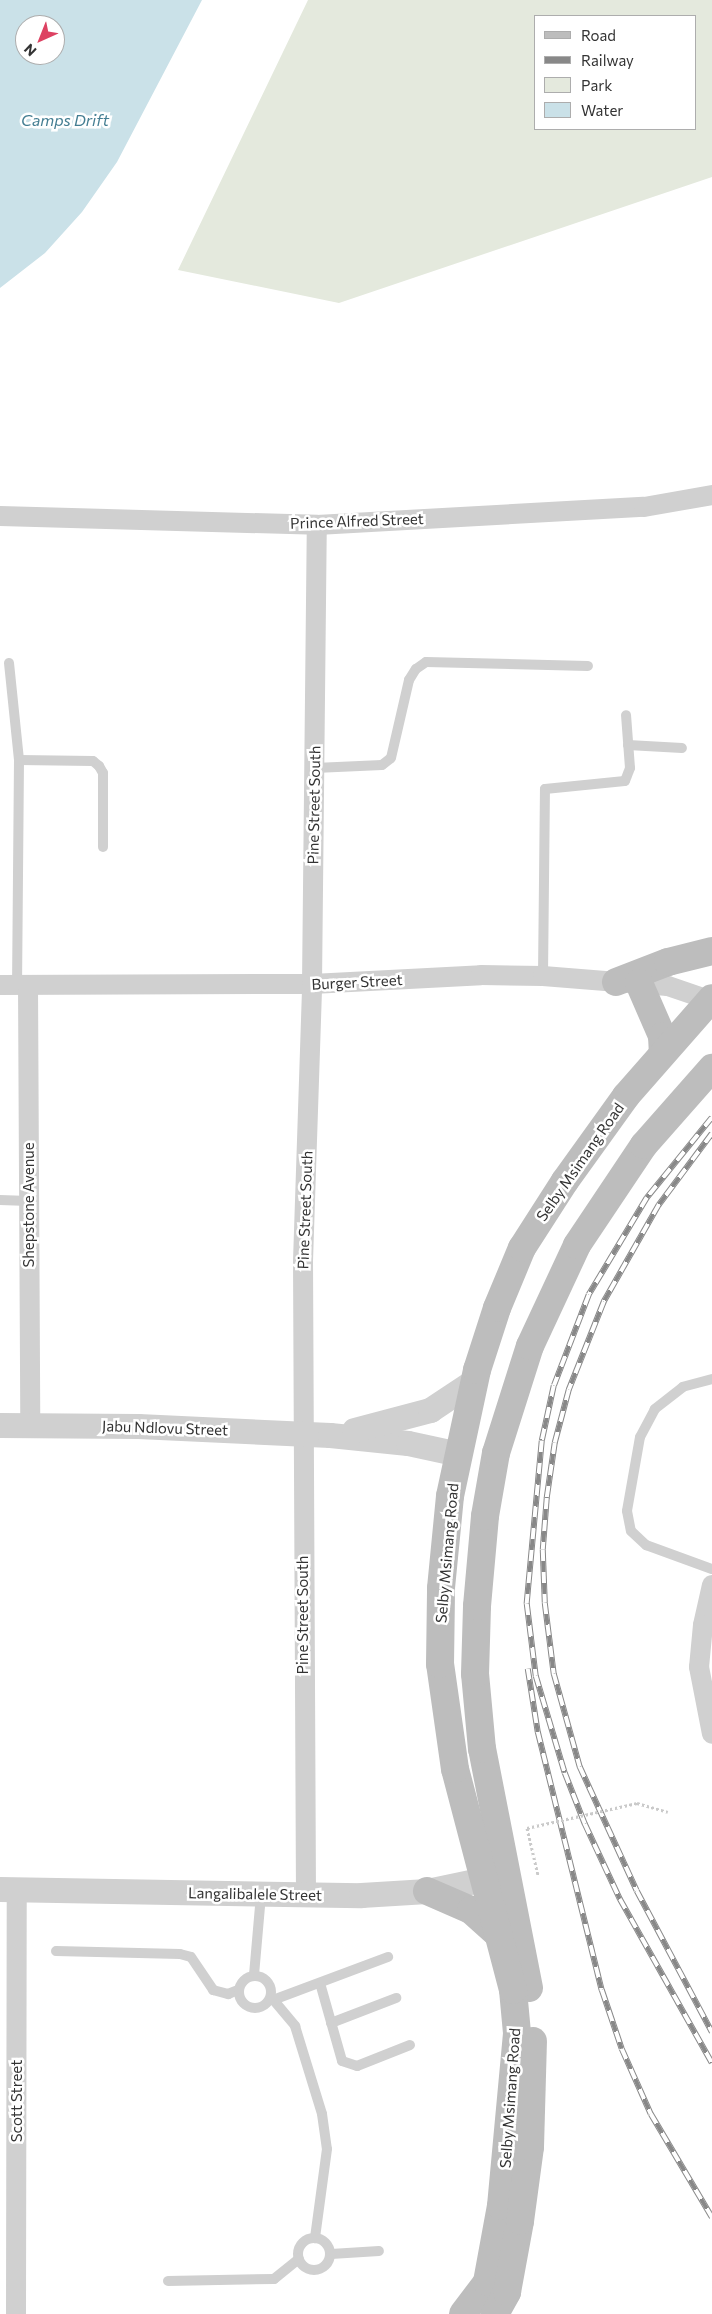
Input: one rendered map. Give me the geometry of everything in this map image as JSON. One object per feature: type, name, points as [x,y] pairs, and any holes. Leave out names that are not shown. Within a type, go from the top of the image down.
[{"type":"main road","points":[[664,1052],[662,1036],[627,983],[668,962],[712,951]]},
{"type":"main road","name":"Selby Msimang Road","points":[[503,2307],[530,2147],[534,2030],[527,1974],[496,1877],[455,1769],[440,1664],[441,1588],[450,1496],[475,1380],[497,1308],[522,1248],[615,1112],[664,1052],[711,1000]]},
{"type":"main road","name":"Selby Msimang Road","points":[[463,2314],[487,2282],[501,2206],[517,2033],[514,1990],[498,1934],[496,1877],[475,1674],[477,1606],[483,1534],[496,1453],[530,1346],[577,1245],[644,1145],[712,1068]]},
{"type":"main road","points":[[428,1891],[471,1910],[498,1934]]},
{"type":"street","name":"Prince Alfred Street","points":[[0,516],[317,525],[644,507],[712,495]]},
{"type":"street","name":"Pine Street South","points":[[306,1896],[303,1261],[312,984],[317,525]]},
{"type":"street","name":"Burger Street","points":[[15,985],[312,984],[542,976],[668,986],[711,1000]]},
{"type":"street","name":"Shepstone Avenue","points":[[15,985],[29,1201],[30,1425]]},
{"type":"street","name":"Jabu Ndlovu Street","points":[[330,1435],[380,1425],[430,1410],[475,1380]]},
{"type":"street","name":"Jabu Ndlovu Street","points":[[0,1425],[138,1426],[330,1435],[408,1443],[459,1454]]},
{"type":"street","points":[[712,1585],[703,1625],[699,1667],[712,1734]]},
{"type":"street","name":"Langalibalele Street","points":[[9,1889],[306,1896],[428,1891],[496,1877]]},
{"type":"street","name":"Scott Street","points":[[9,1889],[8,2207],[16,2314]]},
{"type":"lane","points":[[315,768],[382,765],[391,758],[409,680],[416,669],[426,662],[588,666]]},
{"type":"lane","points":[[9,663],[19,760],[21,856],[15,985]]},
{"type":"lane","points":[[542,976],[545,789],[625,781],[629,776],[626,714]]},
{"type":"lane","points":[[628,745],[682,748]]},
{"type":"lane","points":[[19,760],[93,761],[99,766],[103,772],[102,847]]},
{"type":"lane","points":[[0,1200],[29,1201]]},
{"type":"lane","points":[[712,1379],[683,1387],[656,1409],[640,1437],[627,1511],[631,1531],[646,1545],[712,1569]]},
{"type":"lane","points":[[254,1975],[261,1895]]},
{"type":"lane","points":[[56,1951],[180,1954],[191,1957],[213,1990],[228,1994],[238,1990]]},
{"type":"lane","points":[[254,1975],[241,1983],[238,1990],[244,2005],[260,2008],[272,1998],[388,1956]]},
{"type":"lane","points":[[254,1975],[268,1981],[272,1998],[295,2026],[322,2114],[327,2149],[316,2238]]},
{"type":"lane","points":[[320,1982],[342,2061],[349,2065],[357,2066],[410,2045]]},
{"type":"lane","points":[[331,2023],[396,1998]]},
{"type":"lane","points":[[168,2281],[274,2279],[299,2259],[302,2244],[316,2238],[323,2240],[331,2254]]},
{"type":"lane","points":[[331,2254],[379,2251]]},
{"type":"lane","points":[[299,2259],[309,2270],[317,2270],[324,2267],[331,2254]]},
{"type":"path","points":[[538,1875],[527,1828],[637,1803],[668,1812]]},
{"type":"green space","points":[[308,0],[712,0],[712,177],[339,303],[178,270]]},
{"type":"water","name":"Camps Drift","points":[[0,0],[202,0],[117,162],[82,212],[45,253],[0,288]]},
{"type":"railway","points":[[712,1118],[647,1198],[589,1295],[554,1386],[542,1441],[527,1604],[536,1676],[565,1773],[585,1824],[620,1899],[712,2063]]},
{"type":"railway","points":[[712,1134],[659,1205],[604,1302],[569,1390],[555,1443],[547,1498],[543,1550],[545,1603],[554,1674],[580,1767],[637,1891],[712,2032]]},
{"type":"railway","points":[[528,1669],[538,1732],[602,1990],[622,2049],[651,2114],[712,2217]]}]
